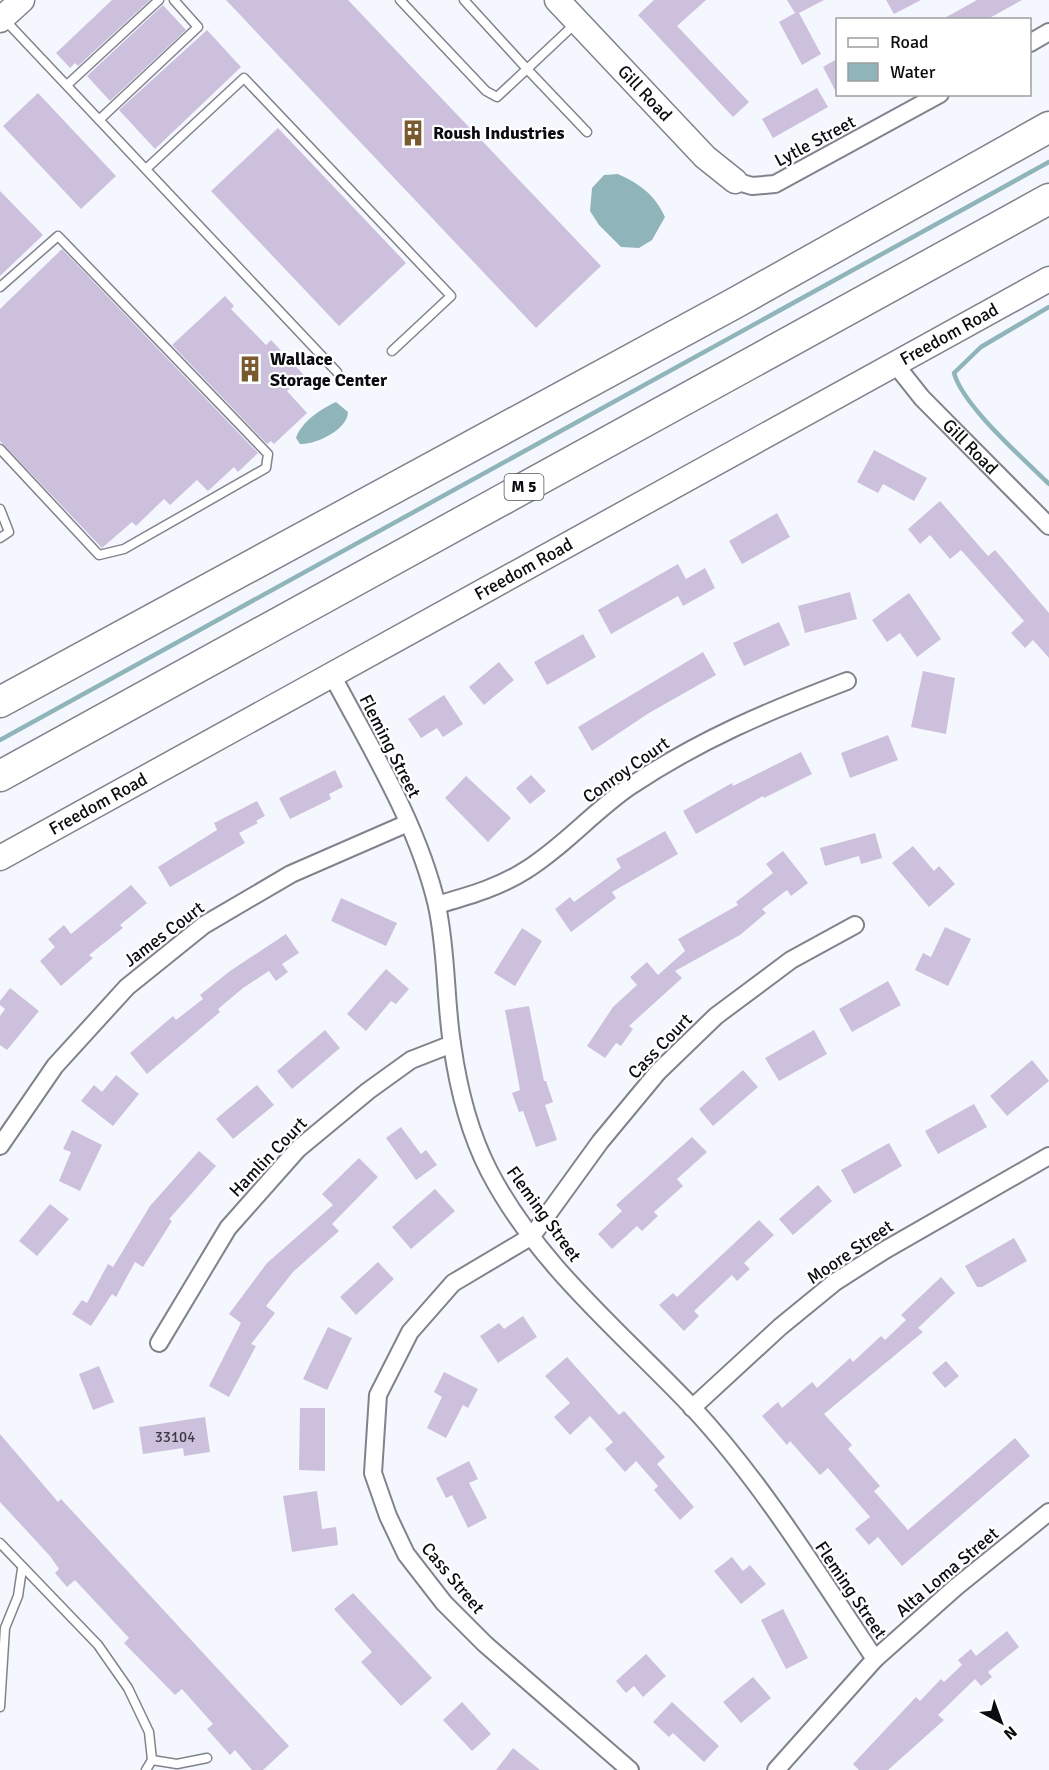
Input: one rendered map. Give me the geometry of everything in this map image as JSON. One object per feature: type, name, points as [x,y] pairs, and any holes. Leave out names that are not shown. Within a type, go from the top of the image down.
[{"type":"highway","points":[[0,702],[735,303],[1049,127]]},
{"type":"highway","name":"M 5","points":[[0,776],[1049,199]]},
{"type":"street","points":[[1,19],[22,0]]},
{"type":"street","name":"Gill Road","points":[[557,0],[705,157],[735,181]]},
{"type":"street","points":[[1031,42],[1049,32]]},
{"type":"street","name":"Lytle Street","points":[[735,181],[763,186],[787,179],[936,96]]},
{"type":"street","name":"Freedom Road","points":[[0,858],[1049,279]]},
{"type":"street","name":"Gill Road","points":[[895,364],[922,398],[1049,526]]},
{"type":"street","name":"Fleming Street","points":[[332,675],[408,824],[424,863],[444,943],[452,1044],[473,1134],[489,1172],[532,1236],[575,1287],[692,1408],[768,1504],[875,1659]]},
{"type":"street","name":"Conroy Court","points":[[436,905],[480,893],[527,870],[628,788],[708,739],[752,717],[847,681]]},
{"type":"street","name":"James Court","points":[[0,1146],[55,1066],[119,996],[204,925],[291,874],[408,824]]},
{"type":"street","name":"Cass Court","points":[[532,1236],[600,1142],[658,1072],[716,1016],[791,960],[855,925]]},
{"type":"street","name":"Hamlin Court","points":[[159,1343],[228,1228],[298,1149],[368,1091],[411,1060],[452,1044]]},
{"type":"street","name":"Moore Street","points":[[692,1408],[780,1327],[835,1282],[894,1245],[1049,1156]]},
{"type":"street","name":"Cass Street","points":[[532,1236],[453,1282],[410,1332],[378,1395],[373,1473],[388,1516],[406,1554],[444,1603],[485,1644],[630,1770]]},
{"type":"street","name":"Alta Loma Street","points":[[776,1770],[875,1659],[957,1587],[1047,1518]]},
{"type":"lane","points":[[67,85],[159,0]]},
{"type":"lane","points":[[99,120],[198,27],[174,0]]},
{"type":"lane","points":[[400,0],[486,91],[497,97],[578,22]]},
{"type":"lane","points":[[464,0],[587,132]]},
{"type":"lane","points":[[1,19],[67,85],[337,372]]},
{"type":"lane","points":[[146,169],[244,78],[451,296],[392,351]]},
{"type":"lane","points":[[0,287],[58,236],[268,454],[266,468],[124,549],[99,555],[0,450]]},
{"type":"lane","points":[[0,509],[9,532],[0,538]]},
{"type":"lane","points":[[0,1543],[22,1569],[98,1645],[128,1688],[149,1732],[152,1760],[146,1770]]},
{"type":"lane","points":[[0,1707],[5,1628],[18,1596],[22,1569]]},
{"type":"lane","points":[[152,1760],[177,1764],[207,1758]]},
{"type":"water","points":[[618,174],[646,191],[657,202],[665,217],[652,240],[639,248],[621,247],[599,225],[590,211],[592,188],[604,175]]},
{"type":"water","points":[[336,402],[348,412],[343,424],[322,439],[300,444],[296,438],[307,421]]},
{"type":"building","points":[[112,0],[150,0],[78,66],[75,63],[70,68],[56,53]]},
{"type":"building","name":"Roush Industries","points":[[226,0],[348,0],[601,266],[536,328]]},
{"type":"building","points":[[654,0],[706,0],[677,26],[749,102],[733,117],[638,15]]},
{"type":"building","points":[[787,0],[824,0],[799,13],[821,54],[802,65],[779,22],[795,13]]},
{"type":"building","points":[[886,0],[921,0],[894,14]]},
{"type":"building","points":[[977,0],[1022,0],[990,18],[945,18]]},
{"type":"building","points":[[163,5],[186,30],[110,101],[87,76]]},
{"type":"building","points":[[207,30],[241,67],[155,149],[119,110]]},
{"type":"building","points":[[836,60],[836,92],[823,67]]},
{"type":"building","points":[[817,88],[828,107],[773,138],[762,119]]},
{"type":"building","points":[[38,93],[116,176],[81,209],[3,126]]},
{"type":"building","points":[[278,128],[406,263],[339,326],[211,191]]},
{"type":"building","points":[[0,191],[43,235],[0,276]]},
{"type":"building","points":[[62,249],[258,453],[238,472],[234,467],[208,491],[197,480],[170,505],[164,499],[136,526],[132,522],[102,548],[0,441],[0,309]]},
{"type":"building","name":"Wallace Storage Center","points":[[225,296],[234,306],[231,309],[266,345],[271,340],[304,375],[287,391],[307,413],[274,444],[271,441],[267,444],[172,345]]},
{"type":"building","points":[[874,450],[927,478],[914,501],[883,484],[878,493],[857,482]]},
{"type":"building","points":[[940,501],[988,556],[995,550],[1049,613],[1049,658],[1033,640],[1025,648],[1011,633],[1024,621],[961,550],[950,559],[930,535],[920,544],[908,529]]},
{"type":"building","points":[[777,513],[790,537],[742,564],[729,541]]},
{"type":"building","points":[[678,564],[686,579],[705,568],[715,588],[683,606],[678,596],[611,634],[598,610]]},
{"type":"building","points":[[850,592],[857,619],[805,633],[798,606]]},
{"type":"building","points":[[909,593],[941,639],[917,657],[900,633],[887,642],[872,620]]},
{"type":"building","points":[[779,622],[790,645],[744,666],[733,643]]},
{"type":"building","points":[[583,634],[596,657],[547,685],[534,662]]},
{"type":"building","points":[[703,652],[716,675],[649,713],[592,751],[578,727]]},
{"type":"building","points":[[499,662],[514,680],[484,705],[469,687]]},
{"type":"building","points":[[923,671],[955,678],[946,734],[911,727]]},
{"type":"building","points":[[444,695],[463,724],[443,737],[437,728],[421,738],[408,719]]},
{"type":"building","points":[[888,735],[898,760],[850,778],[841,753]]},
{"type":"building","points":[[801,752],[812,774],[764,798],[763,796],[696,834],[683,811],[732,783],[733,786]]},
{"type":"building","points":[[335,770],[343,787],[329,794],[331,799],[290,819],[279,798]]},
{"type":"building","points":[[531,775],[546,791],[530,804],[516,788]]},
{"type":"building","points":[[466,776],[511,818],[488,842],[445,798]]},
{"type":"building","points":[[257,801],[265,816],[256,821],[258,823],[239,833],[245,843],[170,887],[158,867],[217,830],[214,823]]},
{"type":"building","points":[[665,831],[678,854],[612,892],[616,898],[571,932],[555,909],[570,897],[574,902],[621,868],[616,859]]},
{"type":"building","points":[[875,833],[882,858],[861,864],[859,856],[825,866],[820,848]]},
{"type":"building","points":[[913,846],[934,871],[939,866],[955,884],[929,907],[892,863]]},
{"type":"building","points":[[783,851],[808,883],[791,896],[787,890],[762,909],[766,913],[740,935],[675,971],[682,978],[629,1026],[633,1029],[621,1046],[616,1043],[605,1058],[587,1046],[613,1007],[637,985],[630,977],[647,962],[658,975],[685,951],[678,939],[738,905],[736,902],[773,873],[766,864]]},
{"type":"building","points":[[131,885],[147,903],[120,925],[123,928],[89,955],[93,958],[61,986],[40,961],[55,947],[48,939],[64,925],[71,934]]},
{"type":"building","points":[[341,898],[397,923],[386,946],[331,921]]},
{"type":"building","points":[[945,927],[971,939],[948,986],[915,970],[923,953],[931,957]]},
{"type":"building","points":[[522,928],[542,941],[515,986],[494,973]]},
{"type":"building","points":[[286,934],[299,953],[282,964],[288,972],[276,981],[269,971],[243,988],[218,1009],[220,1012],[147,1074],[130,1053],[173,1016],[176,1020],[203,999],[200,995],[230,971]]},
{"type":"building","points":[[386,969],[409,989],[396,1004],[391,1001],[366,1031],[347,1014]]},
{"type":"building","points":[[888,981],[901,1005],[852,1032],[839,1009]]},
{"type":"building","points":[[10,988],[39,1011],[7,1050],[0,1045],[0,1016],[5,1009],[0,1005],[0,1001]]},
{"type":"building","points":[[529,1006],[544,1081],[546,1081],[553,1102],[545,1105],[557,1140],[536,1147],[523,1111],[519,1112],[512,1093],[520,1090],[505,1010]]},
{"type":"building","points":[[325,1030],[340,1048],[292,1089],[277,1071]]},
{"type":"building","points":[[814,1030],[827,1054],[779,1081],[765,1058]]},
{"type":"building","points":[[1032,1060],[1049,1081],[1007,1116],[990,1096]]},
{"type":"building","points":[[743,1070],[758,1087],[713,1126],[699,1109]]},
{"type":"building","points":[[116,1075],[139,1094],[113,1126],[81,1101],[94,1085],[102,1092]]},
{"type":"building","points":[[257,1085],[274,1105],[233,1139],[216,1119]]},
{"type":"building","points":[[974,1104],[987,1127],[938,1154],[925,1131]]},
{"type":"building","points":[[401,1127],[421,1154],[426,1150],[437,1165],[416,1180],[386,1138]]},
{"type":"building","points":[[72,1130],[102,1145],[80,1191],[59,1181],[71,1152],[63,1149]]},
{"type":"building","points":[[692,1137],[707,1152],[677,1179],[683,1186],[654,1212],[658,1216],[642,1231],[637,1226],[612,1249],[598,1234],[622,1211],[616,1205]]},
{"type":"building","points":[[889,1143],[902,1166],[854,1194],[841,1170]]},
{"type":"building","points":[[199,1151],[216,1166],[169,1219],[172,1221],[143,1267],[135,1262],[116,1297],[112,1294],[91,1326],[72,1314],[82,1300],[87,1303],[108,1264],[113,1267],[150,1206]]},
{"type":"building","points":[[359,1158],[378,1177],[332,1224],[339,1231],[293,1272],[266,1306],[275,1313],[251,1344],[256,1346],[229,1397],[209,1386],[241,1323],[229,1314],[267,1263],[333,1205],[322,1194]]},
{"type":"building","points":[[818,1185],[832,1201],[793,1235],[779,1219]]},
{"type":"building","points":[[435,1189],[455,1211],[411,1249],[392,1227]]},
{"type":"building","points":[[50,1204],[69,1219],[37,1256],[19,1241]]},
{"type":"building","points":[[759,1220],[774,1235],[744,1263],[750,1269],[737,1281],[732,1275],[694,1311],[699,1316],[684,1331],[659,1305],[673,1293],[677,1297]]},
{"type":"building","points":[[1014,1238],[1027,1261],[982,1287],[977,1287],[965,1266]]},
{"type":"building","points":[[378,1262],[394,1279],[356,1315],[340,1297]]},
{"type":"building","points":[[941,1277],[955,1293],[918,1328],[923,1332],[824,1414],[852,1445],[848,1449],[880,1486],[874,1491],[908,1530],[1015,1438],[1030,1456],[902,1566],[878,1537],[869,1545],[855,1529],[870,1517],[828,1468],[820,1475],[790,1441],[787,1445],[762,1416],[778,1402],[782,1408],[812,1382],[817,1388],[850,1358],[853,1362],[881,1336],[885,1340],[906,1320],[901,1315]]},
{"type":"building","points":[[523,1316],[537,1337],[498,1363],[480,1336],[499,1323],[504,1329]]},
{"type":"building","points":[[328,1327],[352,1338],[327,1390],[303,1379]]},
{"type":"building","points":[[567,1357],[619,1415],[624,1411],[665,1457],[657,1464],[694,1507],[680,1520],[654,1490],[658,1486],[636,1461],[625,1472],[605,1449],[613,1442],[590,1416],[570,1435],[554,1417],[570,1403],[545,1376]]},
{"type":"building","points":[[946,1361],[959,1376],[945,1388],[932,1373]]},
{"type":"building","points":[[99,1366],[114,1402],[93,1410],[79,1374]]},
{"type":"building","points":[[444,1372],[478,1389],[468,1408],[463,1405],[446,1438],[427,1428],[442,1397],[434,1392]]},
{"type":"building","points":[[300,1408],[325,1408],[325,1471],[299,1470]]},
{"type":"building","points":[[205,1417],[210,1452],[184,1456],[183,1448],[143,1454],[139,1427]]},
{"type":"building","points":[[0,1434],[58,1502],[61,1499],[289,1746],[263,1770],[252,1770],[235,1750],[230,1755],[207,1729],[213,1724],[182,1689],[175,1695],[124,1643],[129,1638],[75,1580],[67,1587],[55,1573],[59,1569],[50,1556],[0,1502]]},
{"type":"building","points":[[469,1461],[478,1479],[469,1483],[487,1518],[468,1528],[452,1495],[446,1498],[436,1478]]},
{"type":"building","points":[[317,1491],[322,1529],[336,1527],[338,1545],[292,1552],[283,1496]]},
{"type":"building","points":[[732,1557],[743,1571],[750,1565],[766,1584],[741,1604],[714,1571]]},
{"type":"building","points":[[353,1593],[432,1678],[401,1706],[361,1662],[372,1652],[334,1609]]},
{"type":"building","points":[[783,1609],[808,1658],[786,1669],[761,1620]]},
{"type":"building","points":[[1007,1631],[1019,1647],[988,1672],[992,1677],[981,1686],[975,1679],[938,1715],[944,1720],[888,1770],[859,1770],[853,1764],[916,1697],[920,1701],[941,1679],[944,1682],[962,1665],[958,1660],[971,1649],[976,1656]]},
{"type":"building","points":[[646,1654],[666,1676],[643,1697],[634,1686],[626,1693],[616,1681]]},
{"type":"building","points":[[753,1677],[771,1698],[741,1723],[723,1702]]},
{"type":"building","points":[[462,1702],[491,1734],[472,1751],[443,1720]]},
{"type":"building","points":[[672,1702],[719,1746],[704,1762],[673,1733],[669,1737],[653,1722]]},
{"type":"building","points":[[513,1748],[540,1770],[496,1770]]},
{"type":"waterway","points":[[0,740],[1049,162]]},
{"type":"waterway","points":[[1049,307],[981,347],[954,373],[969,401],[981,416],[1049,484]]},
{"type":"place","name":"Roush Industries","points":[[413,133]]},
{"type":"place","name":"Wallace Storage Center","points":[[250,369]]}]
